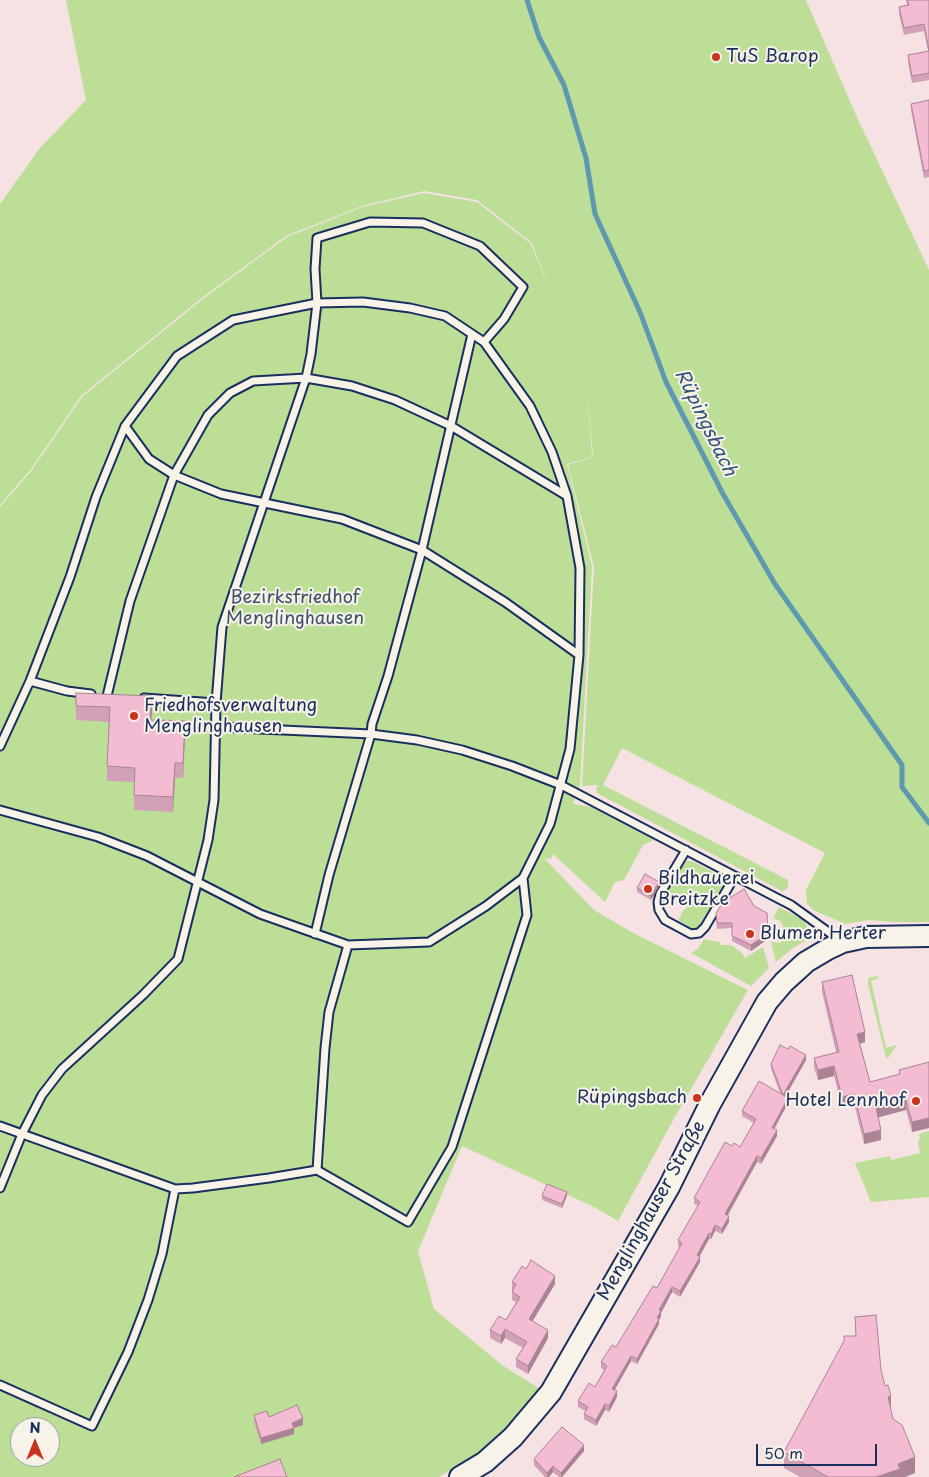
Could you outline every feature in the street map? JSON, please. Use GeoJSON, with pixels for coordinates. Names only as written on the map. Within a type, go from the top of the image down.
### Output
{"type":"FeatureCollection","features":[{"type":"Feature","properties":{"kind":"street","name":"Menglinghauser Straße"},"geometry":{"type":"LineString","coordinates":[[460,1477],[485,1462],[513,1438],[551,1392],[669,1187],[710,1104],[767,1002],[784,982],[806,962],[843,942],[866,936],[929,936]]}},
{"type":"Feature","properties":{"kind":"lane"},"geometry":{"type":"LineString","coordinates":[[0,1188],[22,1134],[42,1095],[62,1069],[143,995],[178,959],[208,840],[214,800],[216,703],[222,627],[306,378],[317,303],[315,269],[317,238],[370,222],[423,223],[480,246],[524,288],[504,319],[484,342]]}},
{"type":"Feature","properties":{"kind":"lane"},"geometry":{"type":"LineString","coordinates":[[0,746],[30,681],[70,577],[96,497],[125,426],[177,356],[233,320],[317,303],[363,302],[410,308],[445,316],[484,342],[530,406],[552,452],[567,496],[580,568],[579,655],[570,749],[550,824],[523,878],[486,906],[430,942],[348,945],[260,914],[147,856],[98,837],[0,810]]}},
{"type":"Feature","properties":{"kind":"lane"},"geometry":{"type":"LineString","coordinates":[[315,934],[329,875],[371,734],[372,724],[388,676],[422,550],[472,334]]}},
{"type":"Feature","properties":{"kind":"lane"},"geometry":{"type":"LineString","coordinates":[[107,696],[130,601],[174,475],[208,415],[230,393],[253,381],[306,378],[352,386],[395,400],[451,426],[567,496]]}},
{"type":"Feature","properties":{"kind":"lane"},"geometry":{"type":"LineString","coordinates":[[125,426],[150,459],[174,475],[221,494],[342,519],[422,550],[505,602],[579,655]]}},
{"type":"Feature","properties":{"kind":"lane"},"geometry":{"type":"LineString","coordinates":[[30,681],[67,691],[116,697]]}},
{"type":"Feature","properties":{"kind":"lane"},"geometry":{"type":"LineString","coordinates":[[134,698],[216,703]]}},
{"type":"Feature","properties":{"kind":"lane"},"geometry":{"type":"LineString","coordinates":[[216,727],[371,734],[417,740],[462,750],[512,766],[561,785],[791,905],[843,942]]}},
{"type":"Feature","properties":{"kind":"lane"},"geometry":{"type":"LineString","coordinates":[[686,850],[660,894],[658,902],[659,910],[665,920],[691,934],[699,933],[705,927],[735,876]]}},
{"type":"Feature","properties":{"kind":"lane"},"geometry":{"type":"LineString","coordinates":[[0,1126],[175,1189],[194,1188],[318,1170],[408,1222],[452,1148],[527,915],[523,878]]}},
{"type":"Feature","properties":{"kind":"lane"},"geometry":{"type":"LineString","coordinates":[[318,1170],[329,1012],[348,945]]}},
{"type":"Feature","properties":{"kind":"lane"},"geometry":{"type":"LineString","coordinates":[[0,1385],[92,1426],[128,1352],[148,1300],[162,1254],[175,1189]]}},
{"type":"Feature","properties":{"kind":"green space","name":"Bezirksfriedhof Menglinghausen"},"geometry":{"type":"Polygon","coordinates":[[[66,0],[806,0],[856,115],[929,270],[929,922],[869,920],[846,924],[815,911],[807,904],[806,890],[825,853],[622,748],[603,785],[788,880],[788,888],[783,891],[780,890],[597,793],[598,785],[582,786],[594,567],[568,465],[593,457],[587,389],[592,457],[567,464],[592,566],[580,785],[573,804],[591,807],[654,840],[643,845],[624,880],[615,882],[605,902],[553,854],[551,859],[544,858],[594,910],[635,934],[748,990],[618,1221],[596,1208],[462,1146],[418,1251],[434,1309],[502,1365],[540,1389],[525,1410],[504,1433],[478,1453],[439,1477],[0,1477],[0,507],[32,470],[82,397],[204,298],[287,237],[362,207],[424,193],[477,202],[531,244],[552,296],[532,243],[477,200],[424,191],[362,206],[286,236],[203,297],[81,396],[31,469],[0,505],[0,204],[40,148],[86,100],[66,0]]]}},
{"type":"Feature","properties":{"kind":"green space"},"geometry":{"type":"Polygon","coordinates":[[[687,861],[692,861],[726,880],[700,924],[697,928],[693,929],[678,920],[689,905],[687,898],[680,895],[673,897],[665,903],[663,902],[663,895],[678,869],[687,861]]]}},
{"type":"Feature","properties":{"kind":"green space"},"geometry":{"type":"Polygon","coordinates":[[[779,907],[803,920],[809,930],[809,939],[793,948],[776,962],[771,942],[781,943],[783,925],[780,921],[773,918],[779,907]]]}},
{"type":"Feature","properties":{"kind":"green space"},"geometry":{"type":"Polygon","coordinates":[[[704,939],[720,942],[721,945],[731,945],[742,953],[745,958],[763,947],[769,968],[751,986],[691,953],[698,949],[704,939]]]}},
{"type":"Feature","properties":{"kind":"green space"},"geometry":{"type":"Polygon","coordinates":[[[879,976],[871,981],[886,1048],[897,1045],[889,1057],[886,1058],[868,984],[868,979],[879,976]]]}},
{"type":"Feature","properties":{"kind":"green space"},"geometry":{"type":"Polygon","coordinates":[[[929,1131],[929,1197],[871,1202],[855,1163],[890,1156],[891,1160],[920,1153],[919,1134],[929,1131]]]}},
{"type":"Feature","properties":{"kind":"building"},"geometry":{"type":"Polygon","coordinates":[[[907,0],[929,0],[929,51],[924,24],[904,28],[899,7],[909,5],[907,0]]]}},
{"type":"Feature","properties":{"kind":"building"},"geometry":{"type":"Polygon","coordinates":[[[929,51],[929,73],[912,76],[908,55],[929,51]]]}},
{"type":"Feature","properties":{"kind":"building"},"geometry":{"type":"Polygon","coordinates":[[[929,100],[929,170],[924,171],[911,104],[929,100]]]}},
{"type":"Feature","properties":{"kind":"building"},"geometry":{"type":"Polygon","coordinates":[[[76,693],[152,696],[150,720],[185,721],[183,763],[175,763],[173,797],[134,795],[135,768],[107,766],[110,707],[76,706],[76,693]]]}},
{"type":"Feature","properties":{"kind":"building","name":"Bildhauerei Breitzke"},"geometry":{"type":"Polygon","coordinates":[[[645,874],[659,882],[651,896],[637,888],[645,874]]]}},
{"type":"Feature","properties":{"kind":"building"},"geometry":{"type":"Polygon","coordinates":[[[744,889],[754,906],[767,913],[768,934],[751,945],[732,936],[732,923],[717,923],[716,913],[723,902],[744,889]]]}},
{"type":"Feature","properties":{"kind":"building"},"geometry":{"type":"Polygon","coordinates":[[[852,975],[865,1032],[857,1034],[870,1082],[900,1074],[899,1070],[929,1062],[929,1118],[912,1122],[906,1100],[876,1108],[881,1130],[864,1134],[854,1094],[842,1097],[834,1066],[818,1070],[814,1058],[839,1052],[822,982],[852,975]]]}},
{"type":"Feature","properties":{"kind":"building"},"geometry":{"type":"Polygon","coordinates":[[[780,1045],[788,1049],[790,1046],[806,1055],[783,1095],[771,1064],[780,1045]]]}},
{"type":"Feature","properties":{"kind":"building"},"geometry":{"type":"Polygon","coordinates":[[[759,1081],[788,1098],[772,1128],[777,1130],[761,1158],[757,1156],[725,1214],[729,1216],[722,1229],[715,1225],[711,1234],[709,1233],[697,1255],[700,1257],[680,1291],[672,1287],[659,1310],[661,1311],[657,1318],[659,1319],[637,1359],[631,1356],[612,1389],[617,1391],[609,1406],[605,1404],[596,1420],[584,1414],[588,1407],[578,1401],[589,1383],[595,1387],[607,1366],[601,1362],[612,1345],[616,1347],[653,1286],[657,1288],[682,1243],[678,1240],[700,1202],[694,1198],[725,1142],[732,1146],[734,1143],[740,1147],[756,1119],[742,1111],[759,1081]]]}},
{"type":"Feature","properties":{"kind":"building"},"geometry":{"type":"Polygon","coordinates":[[[547,1184],[567,1192],[562,1204],[542,1196],[547,1184]]]}},
{"type":"Feature","properties":{"kind":"building"},"geometry":{"type":"Polygon","coordinates":[[[531,1260],[555,1276],[529,1319],[548,1330],[528,1366],[516,1359],[527,1342],[505,1329],[501,1336],[490,1330],[499,1316],[506,1320],[520,1297],[512,1292],[516,1284],[512,1282],[522,1266],[526,1269],[531,1260]]]}},
{"type":"Feature","properties":{"kind":"building"},"geometry":{"type":"Polygon","coordinates":[[[876,1315],[881,1370],[885,1386],[888,1385],[891,1396],[888,1397],[893,1419],[902,1425],[915,1457],[898,1464],[900,1469],[876,1477],[828,1477],[784,1452],[844,1341],[844,1336],[856,1336],[855,1317],[876,1315]]]}},
{"type":"Feature","properties":{"kind":"building"},"geometry":{"type":"Polygon","coordinates":[[[297,1405],[303,1418],[292,1423],[294,1428],[261,1438],[254,1415],[267,1411],[269,1417],[297,1405]]]}},
{"type":"Feature","properties":{"kind":"building"},"geometry":{"type":"Polygon","coordinates":[[[562,1427],[584,1445],[561,1473],[553,1466],[547,1473],[534,1459],[562,1427]]]}},
{"type":"Feature","properties":{"kind":"building"},"geometry":{"type":"Polygon","coordinates":[[[280,1459],[287,1477],[234,1477],[280,1459]]]}},
{"type":"Feature","properties":{"kind":"waterway","name":"Rüpingsbach"},"geometry":{"type":"LineString","coordinates":[[527,0],[539,37],[564,85],[586,158],[595,214],[640,312],[666,382],[723,494],[775,584],[902,765],[902,787],[929,823]]}},
{"type":"Feature","properties":{"kind":"place","name":"TuS Barop"},"geometry":{"type":"Point","coordinates":[716,57]}},
{"type":"Feature","properties":{"kind":"place","name":"Friedhofsverwaltung Menglinghausen"},"geometry":{"type":"Point","coordinates":[134,716]}},
{"type":"Feature","properties":{"kind":"place","name":"Bildhauerei Breitzke"},"geometry":{"type":"Point","coordinates":[648,889]}},
{"type":"Feature","properties":{"kind":"place","name":"Blumen Herter"},"geometry":{"type":"Point","coordinates":[750,934]}},
{"type":"Feature","properties":{"kind":"place","name":"Rüpingsbach"},"geometry":{"type":"Point","coordinates":[697,1098]}},
{"type":"Feature","properties":{"kind":"place","name":"Hotel Lennhof"},"geometry":{"type":"Point","coordinates":[916,1101]}}]}
